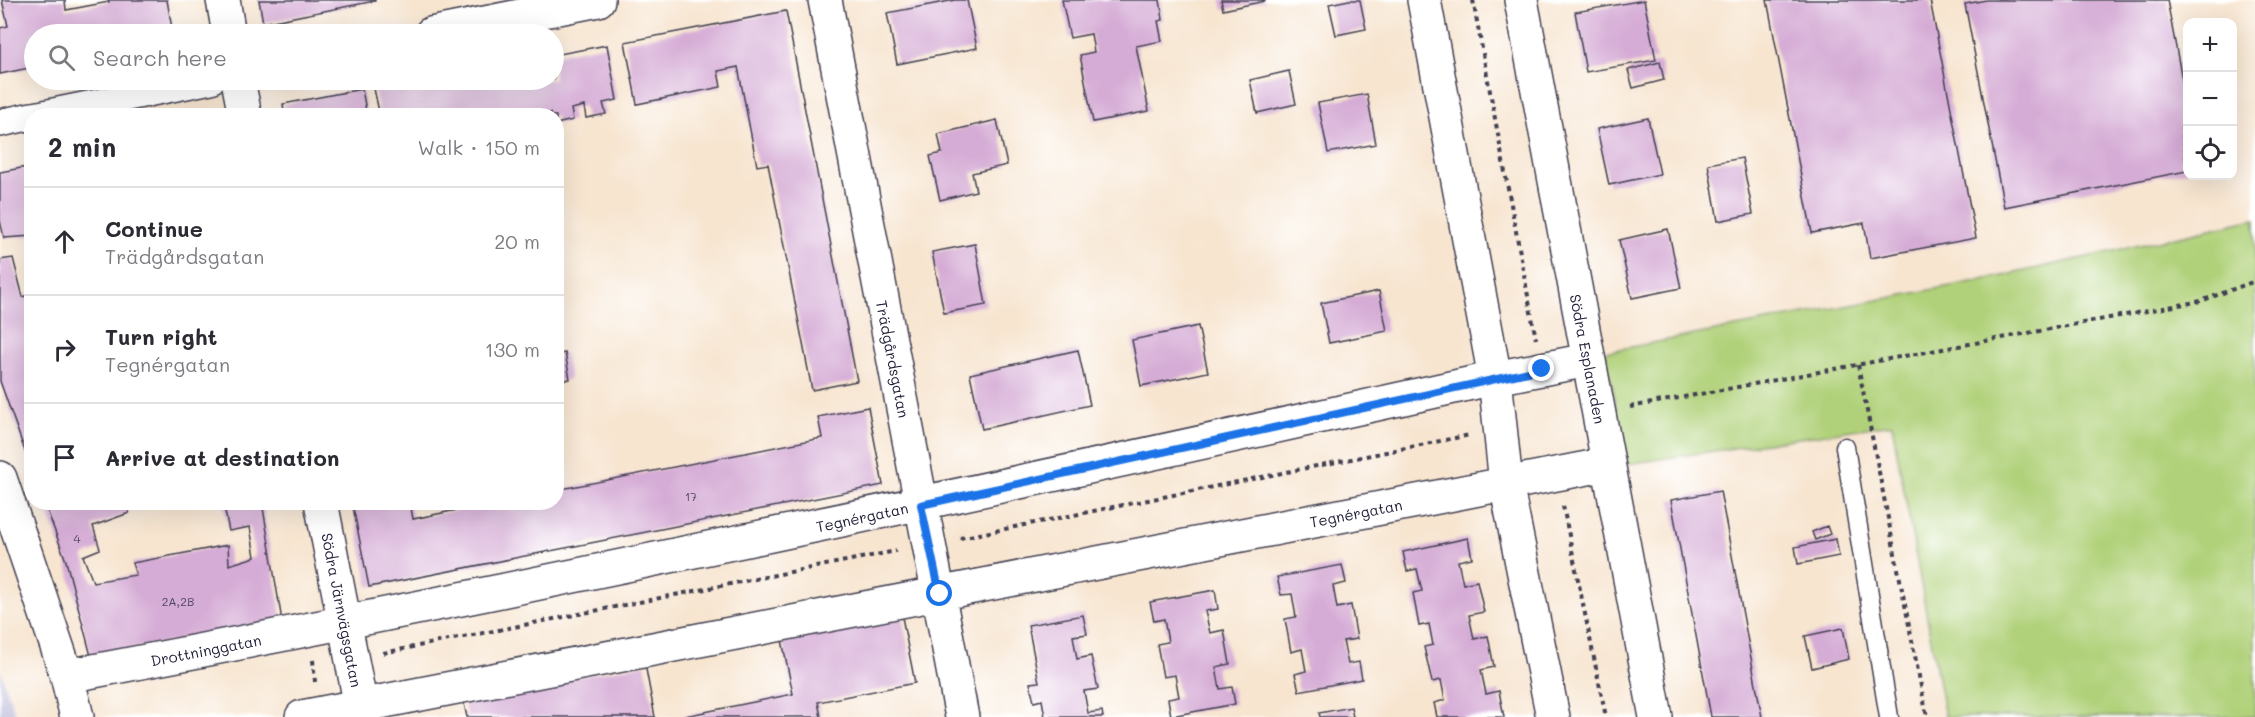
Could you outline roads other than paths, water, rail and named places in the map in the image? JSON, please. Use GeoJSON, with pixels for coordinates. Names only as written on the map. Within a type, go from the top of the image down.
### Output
{"type":"FeatureCollection","features":[{"type":"Feature","properties":{"kind":"street"},"geometry":{"type":"LineString","coordinates":[[223,0],[228,24]]}},
{"type":"Feature","properties":{"kind":"street"},"geometry":{"type":"LineString","coordinates":[[480,24],[598,0]]}},
{"type":"Feature","properties":{"kind":"street","name":"Trädgårdsgatan"},"geometry":{"type":"LineString","coordinates":[[825,0],[962,717]]}},
{"type":"Feature","properties":{"kind":"street"},"geometry":{"type":"LineString","coordinates":[[1424,0],[1495,378],[1506,484],[1553,717]]}},
{"type":"Feature","properties":{"kind":"street","name":"Södra Esplanaden"},"geometry":{"type":"LineString","coordinates":[[1521,0],[1656,717]]}},
{"type":"Feature","properties":{"kind":"street"},"geometry":{"type":"LineString","coordinates":[[72,108],[159,90]]}},
{"type":"Feature","properties":{"kind":"street"},"geometry":{"type":"LineString","coordinates":[[240,90],[243,108]]}},
{"type":"Feature","properties":{"kind":"street"},"geometry":{"type":"LineString","coordinates":[[0,123],[24,118]]}},
{"type":"Feature","properties":{"kind":"street","name":"Tegnérgatan"},"geometry":{"type":"LineString","coordinates":[[345,622],[921,505],[1495,378],[1588,360]]}},
{"type":"Feature","properties":{"kind":"street","name":"Tegnérgatan"},"geometry":{"type":"LineString","coordinates":[[362,711],[940,594],[1608,464]]}},
{"type":"Feature","properties":{"kind":"street"},"geometry":{"type":"LineString","coordinates":[[0,478],[67,676],[77,717]]}},
{"type":"Feature","properties":{"kind":"street","name":"Södra Järnvägsgatan"},"geometry":{"type":"LineString","coordinates":[[323,510],[362,711]]}},
{"type":"Feature","properties":{"kind":"street","name":"Drottninggatan"},"geometry":{"type":"LineString","coordinates":[[67,676],[345,622]]}},
{"type":"Feature","properties":{"kind":"street"},"geometry":{"type":"LineString","coordinates":[[303,717],[362,711]]}},
{"type":"Feature","properties":{"kind":"lane"},"geometry":{"type":"LineString","coordinates":[[1845,447],[1889,717]]}}]}
